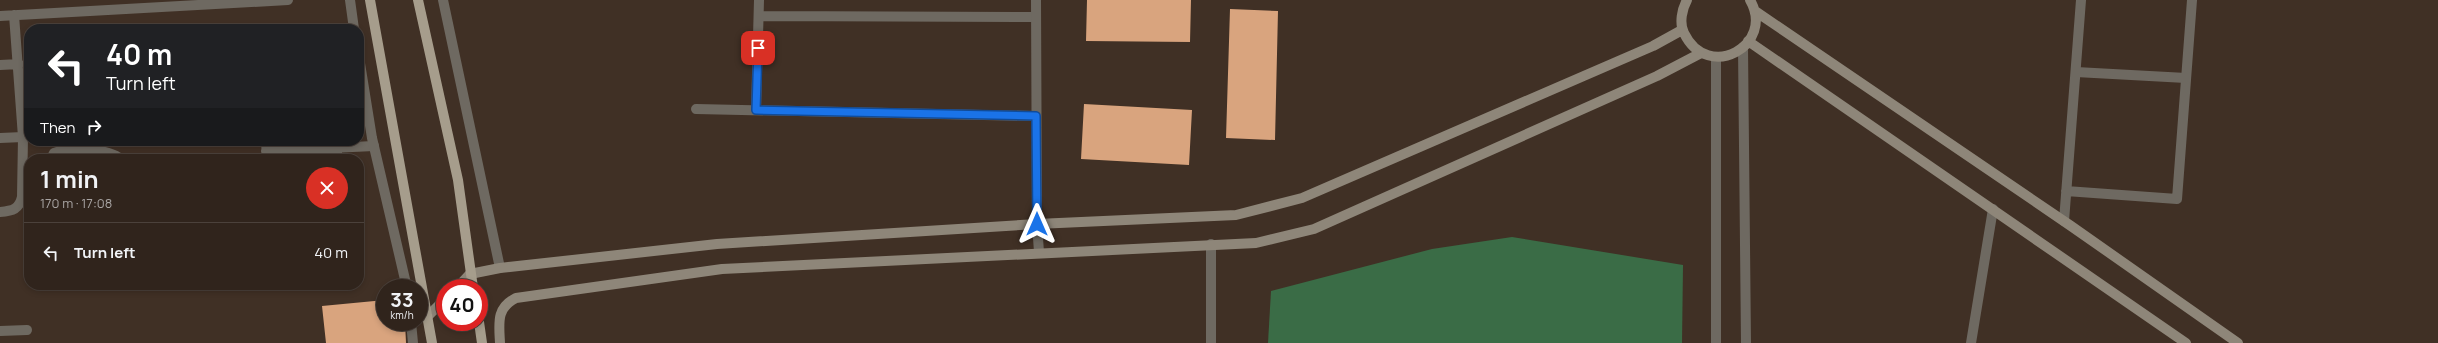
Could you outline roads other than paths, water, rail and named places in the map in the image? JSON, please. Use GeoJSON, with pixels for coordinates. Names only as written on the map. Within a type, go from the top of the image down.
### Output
{"type":"FeatureCollection","features":[{"type":"Feature","properties":{"kind":"main road"},"geometry":{"type":"LineString","coordinates":[[370,0],[420,279]]}},
{"type":"Feature","properties":{"kind":"main road"},"geometry":{"type":"LineString","coordinates":[[418,0],[458,180],[471,279]]}},
{"type":"Feature","properties":{"kind":"main road"},"geometry":{"type":"LineString","coordinates":[[1683,2],[1681,17],[1682,30],[1688,41],[1701,52],[1716,57],[1727,56],[1746,44],[1755,28],[1755,11],[1750,0]]}},
{"type":"Feature","properties":{"kind":"main road"},"geometry":{"type":"LineString","coordinates":[[1755,11],[2064,221],[2238,343]]}},
{"type":"Feature","properties":{"kind":"main road"},"geometry":{"type":"LineString","coordinates":[[465,279],[470,274],[500,268],[717,244],[1037,224],[1236,215],[1302,198],[1653,46],[1682,30]]}},
{"type":"Feature","properties":{"kind":"main road"},"geometry":{"type":"LineString","coordinates":[[1746,44],[1993,209],[2186,343]]}},
{"type":"Feature","properties":{"kind":"main road"},"geometry":{"type":"LineString","coordinates":[[500,343],[499,315],[508,302],[516,298],[722,268],[1256,243],[1314,229],[1657,76],[1701,52]]}},
{"type":"Feature","properties":{"kind":"main road"},"geometry":{"type":"LineString","coordinates":[[428,316],[436,308]]}},
{"type":"Feature","properties":{"kind":"main road"},"geometry":{"type":"LineString","coordinates":[[428,322],[432,343]]}},
{"type":"Feature","properties":{"kind":"main road"},"geometry":{"type":"LineString","coordinates":[[480,331],[482,343]]}},
{"type":"Feature","properties":{"kind":"street"},"geometry":{"type":"LineString","coordinates":[[0,16],[288,0]]}},
{"type":"Feature","properties":{"kind":"street"},"geometry":{"type":"LineString","coordinates":[[350,0],[353,24]]}},
{"type":"Feature","properties":{"kind":"street"},"geometry":{"type":"LineString","coordinates":[[443,0],[500,268]]}},
{"type":"Feature","properties":{"kind":"street"},"geometry":{"type":"LineString","coordinates":[[756,110],[759,0]]}},
{"type":"Feature","properties":{"kind":"street"},"geometry":{"type":"LineString","coordinates":[[1036,0],[1037,224],[1039,252]]}},
{"type":"Feature","properties":{"kind":"street"},"geometry":{"type":"LineString","coordinates":[[2064,221],[2081,0]]}},
{"type":"Feature","properties":{"kind":"street"},"geometry":{"type":"LineString","coordinates":[[2066,191],[2178,199],[2192,0]]}},
{"type":"Feature","properties":{"kind":"street"},"geometry":{"type":"LineString","coordinates":[[0,212],[16,209],[20,206],[22,197],[23,137],[14,15]]}},
{"type":"Feature","properties":{"kind":"street"},"geometry":{"type":"LineString","coordinates":[[759,16],[1036,17]]}},
{"type":"Feature","properties":{"kind":"street"},"geometry":{"type":"LineString","coordinates":[[1746,44],[1746,343]]}},
{"type":"Feature","properties":{"kind":"street"},"geometry":{"type":"LineString","coordinates":[[1716,57],[1716,343]]}},
{"type":"Feature","properties":{"kind":"street"},"geometry":{"type":"LineString","coordinates":[[0,65],[18,64]]}},
{"type":"Feature","properties":{"kind":"street"},"geometry":{"type":"LineString","coordinates":[[2076,72],[2186,78]]}},
{"type":"Feature","properties":{"kind":"street"},"geometry":{"type":"LineString","coordinates":[[364,87],[374,146],[405,279]]}},
{"type":"Feature","properties":{"kind":"street"},"geometry":{"type":"LineString","coordinates":[[696,109],[1036,116]]}},
{"type":"Feature","properties":{"kind":"street"},"geometry":{"type":"LineString","coordinates":[[0,138],[23,137]]}},
{"type":"Feature","properties":{"kind":"street"},"geometry":{"type":"LineString","coordinates":[[54,154],[61,150],[96,146],[112,154]]}},
{"type":"Feature","properties":{"kind":"street"},"geometry":{"type":"LineString","coordinates":[[266,150],[322,146]]}},
{"type":"Feature","properties":{"kind":"street"},"geometry":{"type":"LineString","coordinates":[[364,146],[374,146]]}},
{"type":"Feature","properties":{"kind":"street"},"geometry":{"type":"LineString","coordinates":[[1971,343],[1993,209]]}},
{"type":"Feature","properties":{"kind":"street"},"geometry":{"type":"LineString","coordinates":[[1210,244],[1211,343]]}},
{"type":"Feature","properties":{"kind":"street"},"geometry":{"type":"LineString","coordinates":[[0,331],[27,330]]}},
{"type":"Feature","properties":{"kind":"street"},"geometry":{"type":"LineString","coordinates":[[412,331],[413,343]]}}]}
